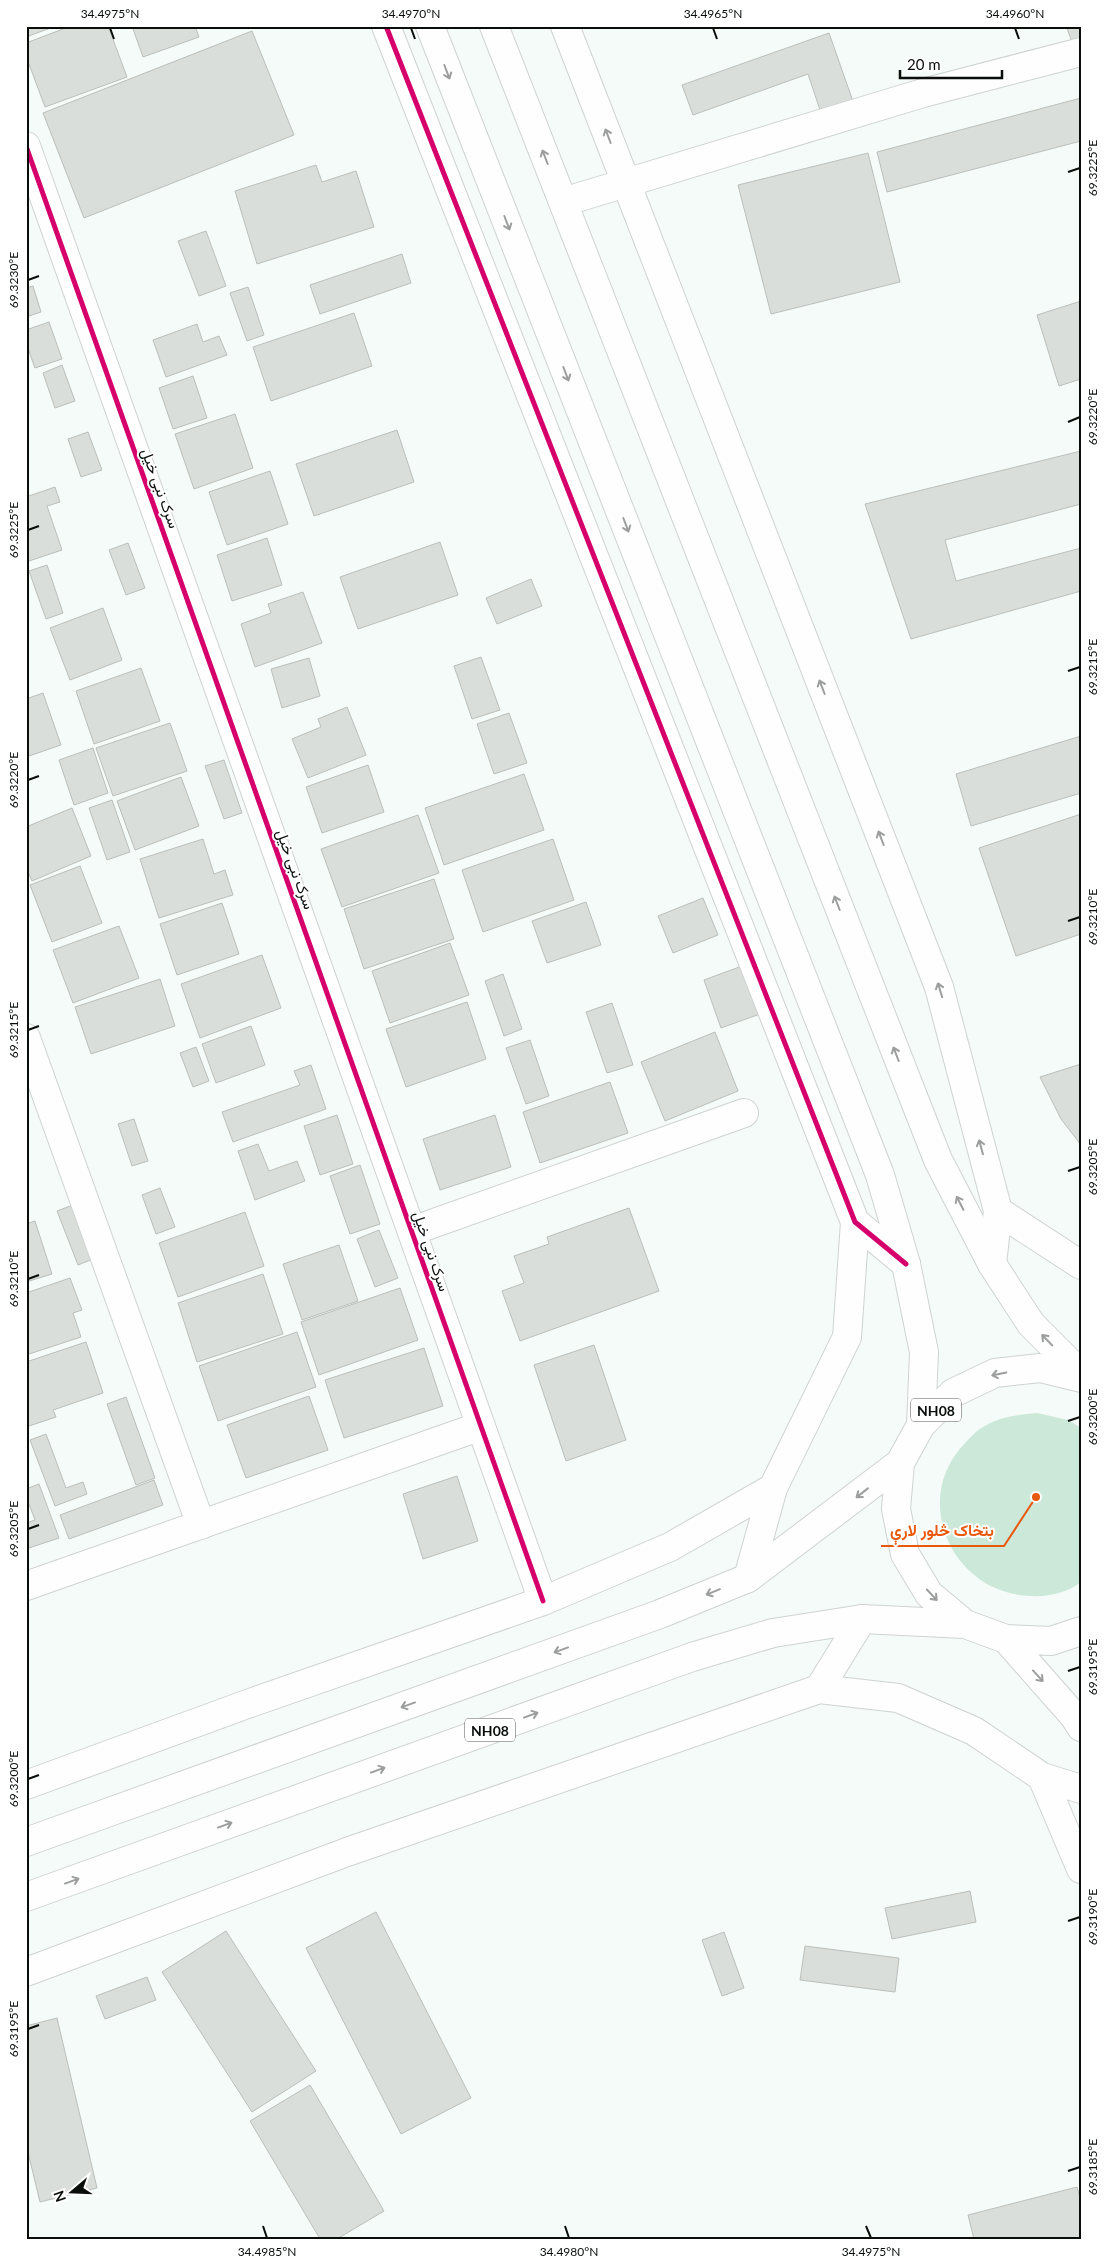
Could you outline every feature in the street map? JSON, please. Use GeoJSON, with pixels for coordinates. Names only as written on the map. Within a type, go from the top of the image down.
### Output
{"type":"FeatureCollection","features":[{"type":"Feature","properties":{"kind":"main road"},"geometry":{"type":"LineString","coordinates":[[386,26],[855,1222],[847,1337],[773,1488],[748,1578]]}},
{"type":"Feature","properties":{"kind":"main road"},"geometry":{"type":"LineString","coordinates":[[430,26],[880,1175],[906,1264],[924,1352],[921,1425]]}},
{"type":"Feature","properties":{"kind":"main road"},"geometry":{"type":"LineString","coordinates":[[494,26],[938,1160],[992,1264],[1031,1324],[1081,1376]]}},
{"type":"Feature","properties":{"kind":"main road"},"geometry":{"type":"LineString","coordinates":[[564,26],[939,987],[998,1211],[992,1264]]}},
{"type":"Feature","properties":{"kind":"main road"},"geometry":{"type":"LineString","coordinates":[[563,202],[923,93],[1081,52]]}},
{"type":"Feature","properties":{"kind":"main road","name":"سرک نبی خیل"},"geometry":{"type":"LineString","coordinates":[[26,146],[543,1601]]}},
{"type":"Feature","properties":{"kind":"main road"},"geometry":{"type":"LineString","coordinates":[[26,1038],[201,1525]]}},
{"type":"Feature","properties":{"kind":"main road"},"geometry":{"type":"LineString","coordinates":[[412,1231],[744,1113]]}},
{"type":"Feature","properties":{"kind":"main road"},"geometry":{"type":"LineString","coordinates":[[998,1211],[1081,1266]]}},
{"type":"Feature","properties":{"kind":"main road"},"geometry":{"type":"LineString","coordinates":[[855,1222],[906,1264]]}},
{"type":"Feature","properties":{"kind":"main road","name":"NH08"},"geometry":{"type":"LineString","coordinates":[[964,1624],[929,1594],[905,1554],[896,1509],[900,1463],[921,1425],[953,1393],[995,1373],[1040,1368],[1081,1376]]}},
{"type":"Feature","properties":{"kind":"main road"},"geometry":{"type":"LineString","coordinates":[[26,1586],[481,1426]]}},
{"type":"Feature","properties":{"kind":"main road","name":"NH08"},"geometry":{"type":"LineString","coordinates":[[26,1842],[660,1614],[748,1578],[900,1463]]}},
{"type":"Feature","properties":{"kind":"main road"},"geometry":{"type":"LineString","coordinates":[[26,1785],[254,1702],[543,1601],[670,1547],[773,1488]]}},
{"type":"Feature","properties":{"kind":"main road"},"geometry":{"type":"LineString","coordinates":[[819,1689],[862,1619]]}},
{"type":"Feature","properties":{"kind":"main road","name":"NH08"},"geometry":{"type":"LineString","coordinates":[[26,1898],[692,1657],[773,1633],[862,1619],[964,1624],[1006,1639],[1051,1641],[1081,1631]]}},
{"type":"Feature","properties":{"kind":"main road","name":"NH08"},"geometry":{"type":"LineString","coordinates":[[1006,1639],[1074,1716],[1081,1727]]}},
{"type":"Feature","properties":{"kind":"main road"},"geometry":{"type":"LineString","coordinates":[[26,1972],[347,1852],[819,1689],[898,1698],[974,1731],[1042,1777],[1081,1789]]}},
{"type":"Feature","properties":{"kind":"main road"},"geometry":{"type":"LineString","coordinates":[[1042,1777],[1081,1869]]}},
{"type":"Feature","properties":{"kind":"green space"},"geometry":{"type":"Polygon","coordinates":[[[1037,1413],[1068,1420],[1081,1428],[1081,1582],[1064,1592],[1031,1596],[1003,1591],[980,1579],[961,1561],[948,1540],[941,1515],[941,1490],[949,1465],[966,1442],[978,1430],[1000,1419],[1037,1413]]]}},
{"type":"Feature","properties":{"kind":"building"},"geometry":{"type":"Polygon","coordinates":[[[26,26],[56,26],[26,37],[26,26]]]}},
{"type":"Feature","properties":{"kind":"building"},"geometry":{"type":"Polygon","coordinates":[[[71,26],[108,26],[127,77],[45,107],[26,56],[26,43],[71,26]]]}},
{"type":"Feature","properties":{"kind":"building"},"geometry":{"type":"Polygon","coordinates":[[[132,26],[195,26],[199,37],[143,57],[132,26]]]}},
{"type":"Feature","properties":{"kind":"building"},"geometry":{"type":"Polygon","coordinates":[[[1066,26],[1081,26],[1081,44],[1074,47],[1066,26]]]}},
{"type":"Feature","properties":{"kind":"building"},"geometry":{"type":"Polygon","coordinates":[[[252,31],[294,135],[84,218],[43,113],[252,31]]]}},
{"type":"Feature","properties":{"kind":"building"},"geometry":{"type":"Polygon","coordinates":[[[829,33],[856,110],[824,122],[808,74],[693,115],[682,85],[829,33]]]}},
{"type":"Feature","properties":{"kind":"building"},"geometry":{"type":"Polygon","coordinates":[[[1081,98],[1081,141],[887,192],[877,152],[1081,98]]]}},
{"type":"Feature","properties":{"kind":"building"},"geometry":{"type":"Polygon","coordinates":[[[868,153],[900,282],[771,314],[738,185],[868,153]]]}},
{"type":"Feature","properties":{"kind":"building"},"geometry":{"type":"Polygon","coordinates":[[[316,165],[322,182],[356,171],[374,227],[257,264],[235,191],[316,165]]]}},
{"type":"Feature","properties":{"kind":"building"},"geometry":{"type":"Polygon","coordinates":[[[206,231],[226,286],[199,296],[178,241],[206,231]]]}},
{"type":"Feature","properties":{"kind":"building"},"geometry":{"type":"Polygon","coordinates":[[[402,254],[411,283],[320,314],[310,285],[402,254]]]}},
{"type":"Feature","properties":{"kind":"building"},"geometry":{"type":"Polygon","coordinates":[[[33,286],[41,312],[26,317],[26,288],[33,286]]]}},
{"type":"Feature","properties":{"kind":"building"},"geometry":{"type":"Polygon","coordinates":[[[248,287],[264,335],[247,341],[230,293],[248,287]]]}},
{"type":"Feature","properties":{"kind":"building"},"geometry":{"type":"Polygon","coordinates":[[[1081,301],[1081,379],[1059,386],[1037,315],[1081,301]]]}},
{"type":"Feature","properties":{"kind":"building"},"geometry":{"type":"Polygon","coordinates":[[[354,313],[372,366],[271,401],[253,347],[354,313]]]}},
{"type":"Feature","properties":{"kind":"building"},"geometry":{"type":"Polygon","coordinates":[[[49,322],[62,359],[35,368],[26,343],[26,330],[49,322]]]}},
{"type":"Feature","properties":{"kind":"building"},"geometry":{"type":"Polygon","coordinates":[[[197,324],[203,342],[219,336],[227,355],[166,377],[153,340],[197,324]]]}},
{"type":"Feature","properties":{"kind":"building"},"geometry":{"type":"Polygon","coordinates":[[[62,365],[75,401],[55,408],[43,373],[62,365]]]}},
{"type":"Feature","properties":{"kind":"building"},"geometry":{"type":"Polygon","coordinates":[[[193,376],[207,418],[173,429],[159,388],[193,376]]]}},
{"type":"Feature","properties":{"kind":"building"},"geometry":{"type":"Polygon","coordinates":[[[235,414],[253,468],[194,489],[175,434],[235,414]]]}},
{"type":"Feature","properties":{"kind":"building"},"geometry":{"type":"Polygon","coordinates":[[[397,430],[414,482],[314,516],[296,464],[397,430]]]}},
{"type":"Feature","properties":{"kind":"building"},"geometry":{"type":"Polygon","coordinates":[[[88,432],[102,470],[81,477],[68,439],[88,432]]]}},
{"type":"Feature","properties":{"kind":"building"},"geometry":{"type":"Polygon","coordinates":[[[1081,451],[1081,504],[945,540],[956,581],[1081,548],[1081,591],[911,639],[865,504],[1081,451]]]}},
{"type":"Feature","properties":{"kind":"building"},"geometry":{"type":"Polygon","coordinates":[[[270,471],[288,524],[227,545],[209,492],[270,471]]]}},
{"type":"Feature","properties":{"kind":"building"},"geometry":{"type":"Polygon","coordinates":[[[55,487],[60,502],[47,506],[62,550],[26,562],[26,497],[55,487]]]}},
{"type":"Feature","properties":{"kind":"building"},"geometry":{"type":"Polygon","coordinates":[[[267,538],[282,585],[232,601],[217,555],[267,538]]]}},
{"type":"Feature","properties":{"kind":"building"},"geometry":{"type":"Polygon","coordinates":[[[440,542],[458,595],[358,629],[340,577],[440,542]]]}},
{"type":"Feature","properties":{"kind":"building"},"geometry":{"type":"Polygon","coordinates":[[[128,543],[145,588],[126,595],[109,550],[128,543]]]}},
{"type":"Feature","properties":{"kind":"building"},"geometry":{"type":"Polygon","coordinates":[[[47,565],[63,613],[46,619],[29,571],[47,565]]]}},
{"type":"Feature","properties":{"kind":"building"},"geometry":{"type":"Polygon","coordinates":[[[531,579],[542,606],[497,624],[486,598],[531,579]]]}},
{"type":"Feature","properties":{"kind":"building"},"geometry":{"type":"Polygon","coordinates":[[[303,592],[322,643],[255,667],[241,624],[271,613],[268,604],[303,592]]]}},
{"type":"Feature","properties":{"kind":"building"},"geometry":{"type":"Polygon","coordinates":[[[103,608],[122,660],[70,680],[50,628],[103,608]]]}},
{"type":"Feature","properties":{"kind":"building"},"geometry":{"type":"Polygon","coordinates":[[[481,657],[500,710],[472,719],[454,666],[481,657]]]}},
{"type":"Feature","properties":{"kind":"building"},"geometry":{"type":"Polygon","coordinates":[[[309,658],[320,696],[282,708],[271,669],[309,658]]]}},
{"type":"Feature","properties":{"kind":"building"},"geometry":{"type":"Polygon","coordinates":[[[141,668],[160,721],[94,744],[76,691],[141,668]]]}},
{"type":"Feature","properties":{"kind":"building"},"geometry":{"type":"Polygon","coordinates":[[[43,693],[61,745],[26,757],[26,699],[43,693]]]}},
{"type":"Feature","properties":{"kind":"building"},"geometry":{"type":"Polygon","coordinates":[[[347,707],[366,755],[308,778],[292,739],[321,727],[318,719],[347,707]]]}},
{"type":"Feature","properties":{"kind":"building"},"geometry":{"type":"Polygon","coordinates":[[[509,713],[527,763],[494,774],[477,724],[509,713]]]}},
{"type":"Feature","properties":{"kind":"building"},"geometry":{"type":"Polygon","coordinates":[[[170,723],[187,771],[113,796],[96,748],[170,723]]]}},
{"type":"Feature","properties":{"kind":"building"},"geometry":{"type":"Polygon","coordinates":[[[1081,736],[1081,793],[971,826],[956,774],[1081,736]]]}},
{"type":"Feature","properties":{"kind":"building"},"geometry":{"type":"Polygon","coordinates":[[[93,748],[108,793],[74,805],[59,760],[93,748]]]}},
{"type":"Feature","properties":{"kind":"building"},"geometry":{"type":"Polygon","coordinates":[[[224,760],[242,813],[224,819],[205,766],[224,760]]]}},
{"type":"Feature","properties":{"kind":"building"},"geometry":{"type":"Polygon","coordinates":[[[368,765],[384,812],[322,833],[306,787],[368,765]]]}},
{"type":"Feature","properties":{"kind":"building"},"geometry":{"type":"Polygon","coordinates":[[[524,774],[544,830],[444,865],[425,808],[524,774]]]}},
{"type":"Feature","properties":{"kind":"building"},"geometry":{"type":"Polygon","coordinates":[[[181,777],[199,826],[135,850],[117,801],[181,777]]]}},
{"type":"Feature","properties":{"kind":"building"},"geometry":{"type":"Polygon","coordinates":[[[112,800],[130,852],[107,860],[89,808],[112,800]]]}},
{"type":"Feature","properties":{"kind":"building"},"geometry":{"type":"Polygon","coordinates":[[[72,808],[91,856],[32,881],[26,868],[26,827],[72,808]]]}},
{"type":"Feature","properties":{"kind":"building"},"geometry":{"type":"Polygon","coordinates":[[[1081,814],[1081,934],[1016,956],[979,848],[1081,814]]]}},
{"type":"Feature","properties":{"kind":"building"},"geometry":{"type":"Polygon","coordinates":[[[418,815],[439,873],[342,907],[321,849],[418,815]]]}},
{"type":"Feature","properties":{"kind":"building"},"geometry":{"type":"Polygon","coordinates":[[[203,839],[214,874],[225,870],[233,895],[159,918],[140,859],[203,839]]]}},
{"type":"Feature","properties":{"kind":"building"},"geometry":{"type":"Polygon","coordinates":[[[553,839],[574,900],[483,932],[462,870],[553,839]]]}},
{"type":"Feature","properties":{"kind":"building"},"geometry":{"type":"Polygon","coordinates":[[[80,866],[102,923],[52,942],[30,885],[80,866]]]}},
{"type":"Feature","properties":{"kind":"building"},"geometry":{"type":"Polygon","coordinates":[[[434,879],[454,939],[364,969],[344,909],[434,879]]]}},
{"type":"Feature","properties":{"kind":"building"},"geometry":{"type":"Polygon","coordinates":[[[703,898],[718,935],[673,953],[658,916],[703,898]]]}},
{"type":"Feature","properties":{"kind":"building"},"geometry":{"type":"Polygon","coordinates":[[[586,902],[601,945],[547,963],[532,921],[586,902]]]}},
{"type":"Feature","properties":{"kind":"building"},"geometry":{"type":"Polygon","coordinates":[[[222,903],[239,954],[177,975],[160,924],[222,903]]]}},
{"type":"Feature","properties":{"kind":"building"},"geometry":{"type":"Polygon","coordinates":[[[119,926],[139,978],[73,1003],[53,950],[119,926]]]}},
{"type":"Feature","properties":{"kind":"building"},"geometry":{"type":"Polygon","coordinates":[[[450,943],[469,995],[390,1023],[372,971],[450,943]]]}},
{"type":"Feature","properties":{"kind":"building"},"geometry":{"type":"Polygon","coordinates":[[[262,955],[281,1008],[200,1038],[181,984],[262,955]]]}},
{"type":"Feature","properties":{"kind":"building"},"geometry":{"type":"Polygon","coordinates":[[[742,966],[760,1014],[721,1028],[704,980],[742,966]]]}},
{"type":"Feature","properties":{"kind":"building"},"geometry":{"type":"Polygon","coordinates":[[[503,974],[522,1029],[504,1036],[485,981],[503,974]]]}},
{"type":"Feature","properties":{"kind":"building"},"geometry":{"type":"Polygon","coordinates":[[[160,979],[175,1026],[91,1054],[75,1007],[160,979]]]}},
{"type":"Feature","properties":{"kind":"building"},"geometry":{"type":"Polygon","coordinates":[[[467,1002],[486,1059],[406,1087],[386,1029],[467,1002]]]}},
{"type":"Feature","properties":{"kind":"building"},"geometry":{"type":"Polygon","coordinates":[[[612,1003],[633,1065],[607,1073],[586,1012],[612,1003]]]}},
{"type":"Feature","properties":{"kind":"building"},"geometry":{"type":"Polygon","coordinates":[[[251,1026],[265,1065],[216,1083],[202,1044],[251,1026]]]}},
{"type":"Feature","properties":{"kind":"building"},"geometry":{"type":"Polygon","coordinates":[[[715,1032],[738,1091],[665,1121],[641,1062],[715,1032]]]}},
{"type":"Feature","properties":{"kind":"building"},"geometry":{"type":"Polygon","coordinates":[[[530,1040],[549,1096],[526,1104],[506,1048],[530,1040]]]}},
{"type":"Feature","properties":{"kind":"building"},"geometry":{"type":"Polygon","coordinates":[[[196,1047],[209,1081],[193,1087],[180,1053],[196,1047]]]}},
{"type":"Feature","properties":{"kind":"building"},"geometry":{"type":"Polygon","coordinates":[[[1081,1064],[1081,1145],[1061,1119],[1040,1077],[1081,1064]]]}},
{"type":"Feature","properties":{"kind":"building"},"geometry":{"type":"Polygon","coordinates":[[[311,1065],[326,1109],[233,1142],[222,1112],[300,1085],[294,1071],[311,1065]]]}},
{"type":"Feature","properties":{"kind":"building"},"geometry":{"type":"Polygon","coordinates":[[[610,1082],[628,1133],[540,1163],[523,1112],[610,1082]]]}},
{"type":"Feature","properties":{"kind":"building"},"geometry":{"type":"Polygon","coordinates":[[[337,1115],[353,1164],[320,1175],[304,1126],[337,1115]]]}},
{"type":"Feature","properties":{"kind":"building"},"geometry":{"type":"Polygon","coordinates":[[[495,1115],[511,1167],[440,1190],[423,1139],[495,1115]]]}},
{"type":"Feature","properties":{"kind":"building"},"geometry":{"type":"Polygon","coordinates":[[[134,1119],[148,1161],[132,1166],[118,1124],[134,1119]]]}},
{"type":"Feature","properties":{"kind":"building"},"geometry":{"type":"Polygon","coordinates":[[[258,1144],[269,1171],[297,1161],[305,1181],[255,1200],[238,1151],[258,1144]]]}},
{"type":"Feature","properties":{"kind":"building"},"geometry":{"type":"Polygon","coordinates":[[[360,1165],[380,1224],[350,1234],[330,1176],[360,1165]]]}},
{"type":"Feature","properties":{"kind":"building"},"geometry":{"type":"Polygon","coordinates":[[[160,1188],[175,1227],[156,1234],[142,1195],[160,1188]]]}},
{"type":"Feature","properties":{"kind":"building"},"geometry":{"type":"Polygon","coordinates":[[[78,1203],[98,1257],[78,1265],[57,1211],[78,1203]]]}},
{"type":"Feature","properties":{"kind":"building"},"geometry":{"type":"Polygon","coordinates":[[[629,1208],[659,1291],[520,1341],[502,1291],[524,1283],[514,1256],[549,1244],[547,1237],[629,1208]]]}},
{"type":"Feature","properties":{"kind":"building"},"geometry":{"type":"Polygon","coordinates":[[[245,1212],[264,1266],[178,1297],[159,1243],[245,1212]]]}},
{"type":"Feature","properties":{"kind":"building"},"geometry":{"type":"Polygon","coordinates":[[[35,1221],[52,1274],[26,1282],[26,1224],[35,1221]]]}},
{"type":"Feature","properties":{"kind":"building"},"geometry":{"type":"Polygon","coordinates":[[[379,1230],[398,1278],[375,1287],[357,1239],[379,1230]]]}},
{"type":"Feature","properties":{"kind":"building"},"geometry":{"type":"Polygon","coordinates":[[[339,1245],[358,1301],[302,1320],[283,1264],[339,1245]]]}},
{"type":"Feature","properties":{"kind":"building"},"geometry":{"type":"Polygon","coordinates":[[[263,1274],[283,1334],[197,1362],[178,1303],[263,1274]]]}},
{"type":"Feature","properties":{"kind":"building"},"geometry":{"type":"Polygon","coordinates":[[[70,1278],[82,1310],[73,1313],[81,1337],[26,1355],[26,1293],[70,1278]]]}},
{"type":"Feature","properties":{"kind":"building"},"geometry":{"type":"Polygon","coordinates":[[[400,1288],[418,1340],[319,1375],[301,1322],[400,1288]]]}},
{"type":"Feature","properties":{"kind":"building"},"geometry":{"type":"Polygon","coordinates":[[[297,1332],[316,1387],[218,1421],[199,1366],[297,1332]]]}},
{"type":"Feature","properties":{"kind":"building"},"geometry":{"type":"Polygon","coordinates":[[[86,1342],[103,1393],[53,1410],[56,1417],[29,1426],[26,1419],[26,1362],[86,1342]]]}},
{"type":"Feature","properties":{"kind":"building"},"geometry":{"type":"Polygon","coordinates":[[[594,1345],[626,1440],[566,1461],[534,1365],[594,1345]]]}},
{"type":"Feature","properties":{"kind":"building"},"geometry":{"type":"Polygon","coordinates":[[[424,1348],[443,1406],[344,1438],[325,1380],[424,1348]]]}},
{"type":"Feature","properties":{"kind":"building"},"geometry":{"type":"Polygon","coordinates":[[[309,1396],[328,1450],[246,1478],[227,1425],[309,1396]]]}},
{"type":"Feature","properties":{"kind":"building"},"geometry":{"type":"Polygon","coordinates":[[[126,1397],[155,1478],[136,1485],[107,1404],[126,1397]]]}},
{"type":"Feature","properties":{"kind":"building"},"geometry":{"type":"Polygon","coordinates":[[[46,1434],[66,1488],[83,1482],[87,1494],[55,1506],[30,1440],[46,1434]]]}},
{"type":"Feature","properties":{"kind":"building"},"geometry":{"type":"Polygon","coordinates":[[[457,1476],[478,1541],[423,1559],[403,1494],[457,1476]]]}},
{"type":"Feature","properties":{"kind":"building"},"geometry":{"type":"Polygon","coordinates":[[[154,1480],[163,1505],[69,1539],[60,1515],[154,1480]]]}},
{"type":"Feature","properties":{"kind":"building"},"geometry":{"type":"Polygon","coordinates":[[[39,1484],[59,1538],[26,1549],[26,1523],[35,1520],[26,1496],[26,1489],[39,1484]]]}},
{"type":"Feature","properties":{"kind":"building"},"geometry":{"type":"Polygon","coordinates":[[[970,1891],[976,1922],[892,1939],[885,1908],[970,1891]]]}},
{"type":"Feature","properties":{"kind":"building"},"geometry":{"type":"Polygon","coordinates":[[[376,1912],[471,2098],[401,2134],[306,1948],[376,1912]]]}},
{"type":"Feature","properties":{"kind":"building"},"geometry":{"type":"Polygon","coordinates":[[[226,1931],[316,2071],[252,2112],[162,1972],[226,1931]]]}},
{"type":"Feature","properties":{"kind":"building"},"geometry":{"type":"Polygon","coordinates":[[[724,1932],[744,1988],[722,1996],[702,1940],[724,1932]]]}},
{"type":"Feature","properties":{"kind":"building"},"geometry":{"type":"Polygon","coordinates":[[[805,1946],[899,1958],[895,1992],[800,1980],[805,1946]]]}},
{"type":"Feature","properties":{"kind":"building"},"geometry":{"type":"Polygon","coordinates":[[[147,1977],[156,2000],[105,2019],[96,1996],[147,1977]]]}},
{"type":"Feature","properties":{"kind":"building"},"geometry":{"type":"Polygon","coordinates":[[[57,2018],[97,2188],[40,2202],[26,2144],[26,2026],[57,2018]]]}},
{"type":"Feature","properties":{"kind":"building"},"geometry":{"type":"Polygon","coordinates":[[[310,2085],[384,2211],[337,2239],[320,2239],[250,2121],[310,2085]]]}},
{"type":"Feature","properties":{"kind":"building"},"geometry":{"type":"Polygon","coordinates":[[[1077,2187],[1081,2201],[1081,2239],[974,2239],[968,2215],[1077,2187]]]}},
{"type":"Feature","properties":{"kind":"cycle path"},"geometry":{"type":"LineString","coordinates":[[386,26],[855,1222],[906,1264]]}},
{"type":"Feature","properties":{"kind":"cycle path"},"geometry":{"type":"LineString","coordinates":[[26,146],[543,1601]]}},
{"type":"Feature","properties":{"kind":"place","name":"بتخاک څلور لارې"},"geometry":{"type":"Point","coordinates":[1036,1497]}}]}
